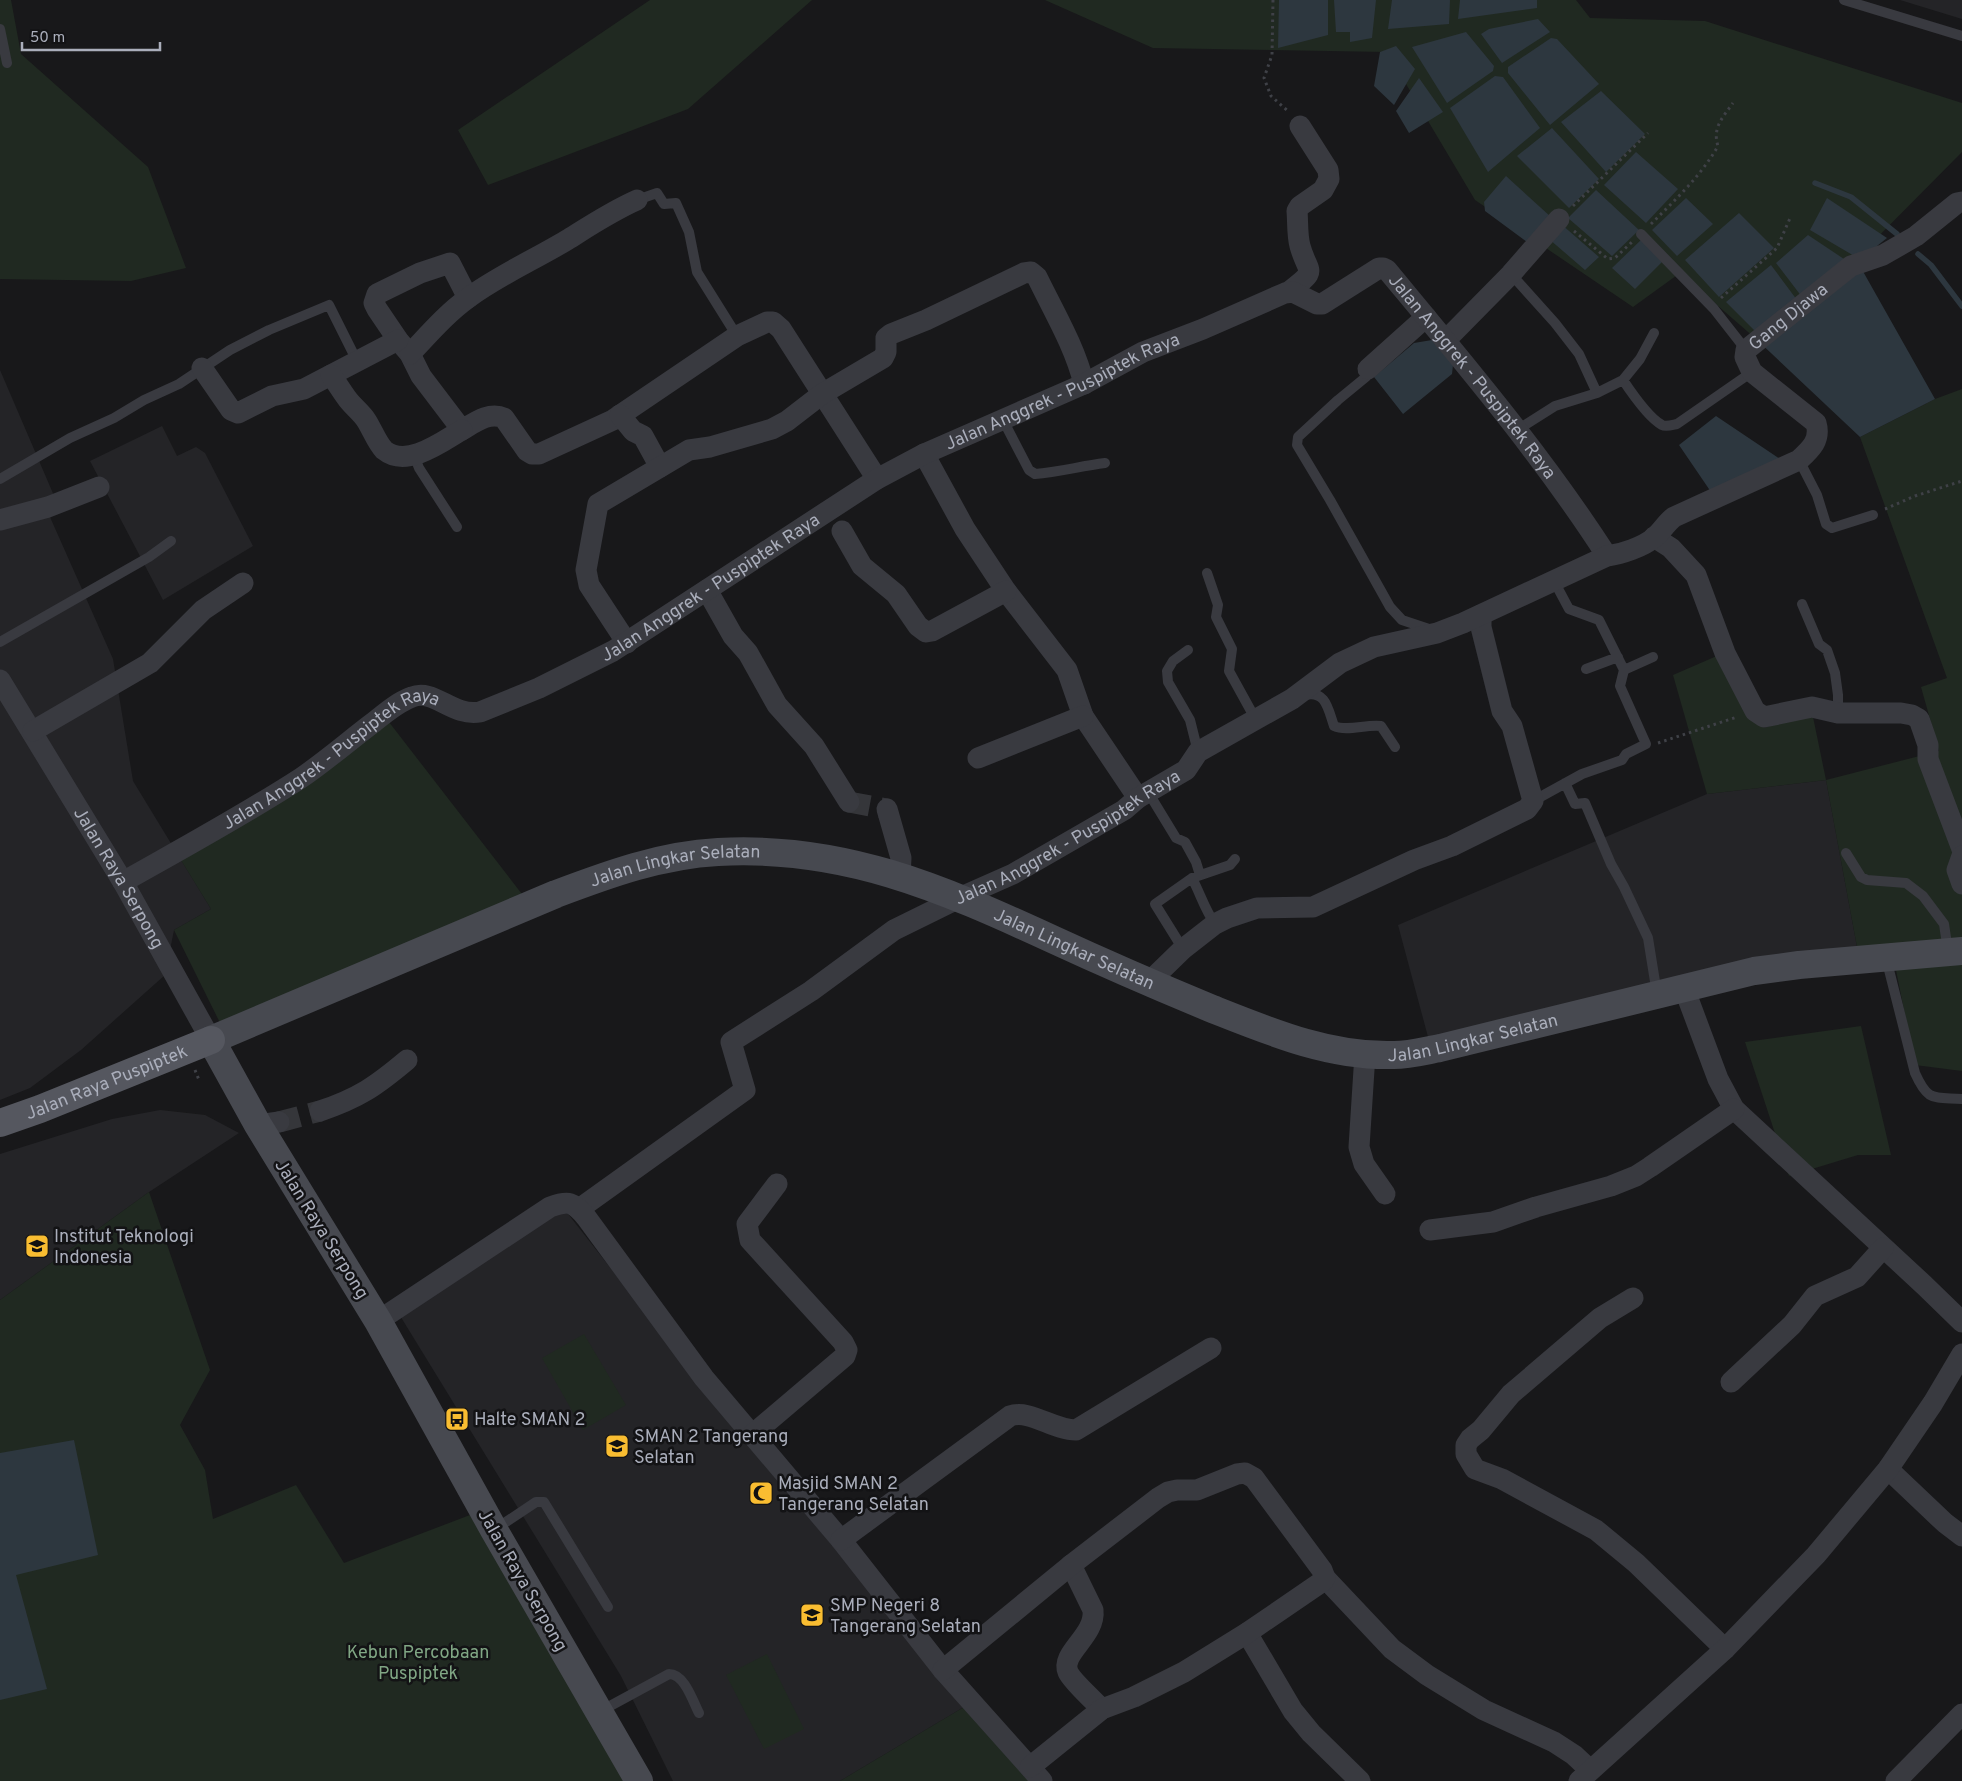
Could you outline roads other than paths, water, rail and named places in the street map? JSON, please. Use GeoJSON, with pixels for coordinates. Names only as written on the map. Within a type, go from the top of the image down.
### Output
{"type":"FeatureCollection","features":[{"type":"Feature","properties":{"kind":"main road","name":"Jalan Lingkar Selatan"},"geometry":{"type":"LineString","coordinates":[[211,1040],[556,894],[647,862],[717,852],[762,851],[804,854],[856,864],[900,876],[961,897],[1148,983],[1276,1034],[1300,1041],[1365,1054],[1393,1055],[1430,1050],[1754,971],[1886,956],[1955,951]]}},
{"type":"Feature","properties":{"kind":"main road","name":"Jalan Raya Puspiptek"},"geometry":{"type":"LineString","coordinates":[[0,1123],[40,1109],[211,1040]]}},
{"type":"Feature","properties":{"kind":"main road","name":"Jalan Raya Serpong"},"geometry":{"type":"LineString","coordinates":[[211,1040],[268,1124],[494,1530],[639,1781]]}},
{"type":"Feature","properties":{"kind":"street"},"geometry":{"type":"LineString","coordinates":[[1290,291],[1305,279],[1309,272],[1309,266],[1300,246],[1297,211],[1300,206],[1323,190],[1329,179],[1328,170],[1300,126]]}},
{"type":"Feature","properties":{"kind":"street"},"geometry":{"type":"LineString","coordinates":[[202,368],[231,410],[238,412],[272,396],[304,389],[357,361],[404,347],[468,298],[611,211],[637,200]]}},
{"type":"Feature","properties":{"kind":"street","name":"Gang Djawa"},"geometry":{"type":"LineString","coordinates":[[1607,556],[1623,554],[1654,538],[1666,523],[1674,517],[1799,460],[1812,448],[1818,437],[1816,422],[1752,372],[1745,357],[1746,350],[1851,266],[1883,255],[1916,236],[1957,203],[1962,202]]}},
{"type":"Feature","properties":{"kind":"street"},"geometry":{"type":"LineString","coordinates":[[1445,341],[1511,274],[1559,219]]}},
{"type":"Feature","properties":{"kind":"street"},"geometry":{"type":"LineString","coordinates":[[462,430],[421,376],[374,303],[377,294],[420,273],[450,263],[468,298]]}},
{"type":"Feature","properties":{"kind":"street","name":"Jalan Anggrek - Puspiptek Raya"},"geometry":{"type":"LineString","coordinates":[[123,882],[303,777],[388,711],[412,696],[422,694],[429,696],[469,714],[480,712],[583,667],[627,643],[877,479],[924,454],[1084,384],[1143,352],[1203,329],[1290,291],[1317,304],[1322,304],[1373,271],[1383,268],[1426,317],[1518,430],[1574,506],[1607,556],[1481,615],[1437,632],[1374,647],[1340,663],[1292,699],[1198,752],[1186,770],[1143,795],[1124,810],[1068,844],[1013,874],[894,930],[811,991],[731,1042],[745,1090],[579,1209]]}},
{"type":"Feature","properties":{"kind":"street"},"geometry":{"type":"LineString","coordinates":[[627,643],[589,585],[586,570],[598,504],[689,450],[710,447],[772,429],[787,421],[822,394],[883,358],[886,352],[886,338],[891,334],[926,320],[1024,273],[1032,272],[1037,277],[1070,344],[1080,368],[1084,384]]}},
{"type":"Feature","properties":{"kind":"street"},"geometry":{"type":"LineString","coordinates":[[1368,369],[1426,317]]}},
{"type":"Feature","properties":{"kind":"street"},"geometry":{"type":"LineString","coordinates":[[331,375],[346,398],[365,418],[383,449],[399,456],[414,455],[430,449],[488,416],[498,415],[504,418],[527,450],[532,454],[538,454],[620,415],[736,336],[767,322],[778,324],[877,479]]}},
{"type":"Feature","properties":{"kind":"street"},"geometry":{"type":"LineString","coordinates":[[620,415],[633,431],[642,436],[660,467]]}},
{"type":"Feature","properties":{"kind":"street"},"geometry":{"type":"LineString","coordinates":[[924,454],[965,529],[1006,591],[1067,670],[1083,716],[1143,795]]}},
{"type":"Feature","properties":{"kind":"street"},"geometry":{"type":"LineString","coordinates":[[0,520],[48,507],[98,487]]}},
{"type":"Feature","properties":{"kind":"street"},"geometry":{"type":"LineString","coordinates":[[842,531],[862,566],[896,594],[918,626],[926,632],[932,631],[1006,591]]}},
{"type":"Feature","properties":{"kind":"street"},"geometry":{"type":"LineString","coordinates":[[1654,538],[1670,548],[1696,576],[1725,653],[1755,711],[1764,716],[1812,708],[1838,713],[1902,713],[1912,715],[1919,720],[1928,745],[1928,759],[1962,849]]}},
{"type":"Feature","properties":{"kind":"street"},"geometry":{"type":"LineString","coordinates":[[33,731],[150,663],[203,610],[243,583]]}},
{"type":"Feature","properties":{"kind":"street"},"geometry":{"type":"LineString","coordinates":[[707,590],[733,636],[748,653],[777,705],[814,746],[849,802]]}},
{"type":"Feature","properties":{"kind":"street"},"geometry":{"type":"LineString","coordinates":[[1148,983],[1183,949],[1215,924],[1227,918],[1257,908],[1313,907],[1414,860],[1452,846],[1527,809],[1533,801],[1512,726],[1502,711],[1481,627],[1481,615]]}},
{"type":"Feature","properties":{"kind":"street","name":"Jalan Raya Serpong"},"geometry":{"type":"LineString","coordinates":[[0,680],[33,731],[123,882],[211,1040]]}},
{"type":"Feature","properties":{"kind":"street"},"geometry":{"type":"LineString","coordinates":[[978,758],[1083,716]]}},
{"type":"Feature","properties":{"kind":"street"},"geometry":{"type":"LineString","coordinates":[[888,809],[901,858],[900,876]]}},
{"type":"Feature","properties":{"kind":"street"},"geometry":{"type":"LineString","coordinates":[[1962,856],[1957,870],[1962,884]]}},
{"type":"Feature","properties":{"kind":"street"},"geometry":{"type":"LineString","coordinates":[[1684,988],[1718,1079],[1734,1109],[1962,1322]]}},
{"type":"Feature","properties":{"kind":"street"},"geometry":{"type":"LineString","coordinates":[[1365,1054],[1359,1146],[1364,1164],[1385,1194]]}},
{"type":"Feature","properties":{"kind":"street"},"geometry":{"type":"LineString","coordinates":[[320,1111],[347,1102],[375,1086],[407,1060]]}},
{"type":"Feature","properties":{"kind":"street"},"geometry":{"type":"LineString","coordinates":[[1430,1230],[1494,1222],[1536,1207],[1611,1186],[1636,1176],[1734,1109]]}},
{"type":"Feature","properties":{"kind":"street"},"geometry":{"type":"LineString","coordinates":[[752,1435],[845,1356],[847,1350],[843,1342],[750,1240],[746,1224],[777,1184]]}},
{"type":"Feature","properties":{"kind":"street"},"geometry":{"type":"LineString","coordinates":[[378,1321],[550,1207],[566,1202],[574,1204],[704,1378],[841,1540],[943,1670],[1036,1774],[1102,1709],[1134,1697],[1184,1672],[1247,1633],[1320,1584],[1325,1578]]}},
{"type":"Feature","properties":{"kind":"street"},"geometry":{"type":"LineString","coordinates":[[1732,1382],[1792,1326],[1816,1296],[1857,1277],[1883,1248]]}},
{"type":"Feature","properties":{"kind":"street"},"geometry":{"type":"LineString","coordinates":[[1633,1298],[1600,1318],[1510,1394],[1481,1430],[1466,1444],[1466,1454],[1476,1469],[1502,1479],[1596,1530],[1636,1563],[1725,1649]]}},
{"type":"Feature","properties":{"kind":"street"},"geometry":{"type":"LineString","coordinates":[[841,1540],[1010,1416],[1018,1413],[1065,1430],[1076,1430],[1212,1348]]}},
{"type":"Feature","properties":{"kind":"street"},"geometry":{"type":"LineString","coordinates":[[943,1670],[1071,1565],[1158,1498],[1168,1492],[1177,1490],[1197,1490],[1237,1474],[1245,1473],[1254,1478],[1322,1570],[1325,1578],[1392,1649],[1427,1675],[1484,1710],[1554,1742],[1574,1755],[1587,1776],[1725,1649],[1816,1555],[1888,1469],[1934,1403],[1962,1354]]}},
{"type":"Feature","properties":{"kind":"street"},"geometry":{"type":"LineString","coordinates":[[1888,1469],[1945,1523],[1962,1536]]}},
{"type":"Feature","properties":{"kind":"street"},"geometry":{"type":"LineString","coordinates":[[1071,1565],[1093,1610],[1094,1617],[1092,1627],[1069,1657],[1066,1664],[1068,1673],[1102,1709]]}},
{"type":"Feature","properties":{"kind":"street"},"geometry":{"type":"LineString","coordinates":[[1247,1633],[1293,1711],[1311,1733],[1360,1781]]}},
{"type":"Feature","properties":{"kind":"street"},"geometry":{"type":"LineString","coordinates":[[1896,1781],[1962,1714]]}},
{"type":"Feature","properties":{"kind":"lane"},"geometry":{"type":"LineString","coordinates":[[1844,0],[1858,2],[1962,36]]}},
{"type":"Feature","properties":{"kind":"lane"},"geometry":{"type":"LineString","coordinates":[[0,29],[7,63]]}},
{"type":"Feature","properties":{"kind":"lane"},"geometry":{"type":"LineString","coordinates":[[637,200],[658,192],[664,204],[676,203],[689,232],[697,272],[736,336]]}},
{"type":"Feature","properties":{"kind":"lane"},"geometry":{"type":"LineString","coordinates":[[1641,234],[1714,309],[1746,350]]}},
{"type":"Feature","properties":{"kind":"lane"},"geometry":{"type":"LineString","coordinates":[[1511,274],[1555,323],[1579,354],[1597,393]]}},
{"type":"Feature","properties":{"kind":"lane"},"geometry":{"type":"LineString","coordinates":[[0,479],[70,438],[114,418],[144,400],[179,384],[202,368],[269,330],[329,305],[357,361]]}},
{"type":"Feature","properties":{"kind":"lane"},"geometry":{"type":"LineString","coordinates":[[1518,430],[1555,406],[1597,393],[1623,380],[1640,359],[1654,333]]}},
{"type":"Feature","properties":{"kind":"lane"},"geometry":{"type":"LineString","coordinates":[[1368,369],[1366,377],[1298,437],[1297,445],[1390,608],[1402,620],[1437,632]]}},
{"type":"Feature","properties":{"kind":"lane"},"geometry":{"type":"LineString","coordinates":[[1623,380],[1635,399],[1662,425],[1671,426],[1677,424],[1752,372]]}},
{"type":"Feature","properties":{"kind":"lane"},"geometry":{"type":"LineString","coordinates":[[1003,420],[1029,470],[1035,474],[1055,472],[1075,466],[1105,463]]}},
{"type":"Feature","properties":{"kind":"lane"},"geometry":{"type":"LineString","coordinates":[[414,455],[419,468],[457,527]]}},
{"type":"Feature","properties":{"kind":"lane"},"geometry":{"type":"LineString","coordinates":[[1799,460],[1817,495],[1826,524],[1832,528],[1873,515]]}},
{"type":"Feature","properties":{"kind":"lane"},"geometry":{"type":"LineString","coordinates":[[0,642],[149,558],[171,542]]}},
{"type":"Feature","properties":{"kind":"lane"},"geometry":{"type":"LineString","coordinates":[[1206,574],[1218,605],[1216,617],[1232,649],[1229,671],[1256,720]]}},
{"type":"Feature","properties":{"kind":"lane"},"geometry":{"type":"LineString","coordinates":[[1533,801],[1582,774],[1622,760],[1626,754],[1646,744],[1620,686],[1624,670],[1599,620],[1569,610],[1554,581]]}},
{"type":"Feature","properties":{"kind":"lane"},"geometry":{"type":"LineString","coordinates":[[1802,604],[1818,644],[1827,650],[1835,673],[1838,713]]}},
{"type":"Feature","properties":{"kind":"lane"},"geometry":{"type":"LineString","coordinates":[[1188,650],[1173,661],[1167,671],[1168,682],[1190,720],[1198,752]]}},
{"type":"Feature","properties":{"kind":"lane"},"geometry":{"type":"LineString","coordinates":[[1586,669],[1618,656]]}},
{"type":"Feature","properties":{"kind":"lane"},"geometry":{"type":"LineString","coordinates":[[1624,670],[1654,657]]}},
{"type":"Feature","properties":{"kind":"lane"},"geometry":{"type":"LineString","coordinates":[[1292,699],[1312,694],[1319,695],[1326,703],[1334,726],[1340,728],[1380,726],[1395,747]]}},
{"type":"Feature","properties":{"kind":"lane"},"geometry":{"type":"LineString","coordinates":[[1565,783],[1575,804],[1585,803],[1611,864],[1648,938],[1657,994]]}},
{"type":"Feature","properties":{"kind":"lane"},"geometry":{"type":"LineString","coordinates":[[1143,795],[1176,838],[1185,842],[1196,862],[1196,876],[1207,912],[1215,924]]}},
{"type":"Feature","properties":{"kind":"lane"},"geometry":{"type":"LineString","coordinates":[[1846,853],[1861,878],[1906,883],[1923,896],[1944,924],[1955,951]]}},
{"type":"Feature","properties":{"kind":"lane"},"geometry":{"type":"LineString","coordinates":[[1183,949],[1155,904],[1196,876],[1230,865],[1235,859]]}},
{"type":"Feature","properties":{"kind":"lane"},"geometry":{"type":"LineString","coordinates":[[1886,956],[1916,1073],[1922,1089],[1932,1097],[1962,1099]]}},
{"type":"Feature","properties":{"kind":"lane"},"geometry":{"type":"LineString","coordinates":[[494,1530],[536,1502],[544,1502],[608,1607]]}},
{"type":"Feature","properties":{"kind":"lane"},"geometry":{"type":"LineString","coordinates":[[599,1712],[669,1674],[674,1674],[680,1678],[699,1713]]}},
{"type":"Feature","properties":{"kind":"waterway"},"geometry":{"type":"LineString","coordinates":[[1815,183],[1851,197],[1897,234]]}},
{"type":"Feature","properties":{"kind":"waterway"},"geometry":{"type":"LineString","coordinates":[[1918,254],[1931,265],[1962,306]]}},
{"type":"Feature","properties":{"kind":"tunnel"},"geometry":{"type":"LineString","coordinates":[[849,802],[887,809]]}},
{"type":"Feature","properties":{"kind":"tunnel"},"geometry":{"type":"LineString","coordinates":[[279,1122],[320,1111]]}},
{"type":"Feature","properties":{"kind":"place","name":"Institut Teknologi Indonesia"},"geometry":{"type":"Point","coordinates":[37,1246]}},
{"type":"Feature","properties":{"kind":"place","name":"Halte SMAN 2"},"geometry":{"type":"Point","coordinates":[457,1419]}},
{"type":"Feature","properties":{"kind":"place","name":"SMAN 2 Tangerang Selatan"},"geometry":{"type":"Point","coordinates":[617,1446]}},
{"type":"Feature","properties":{"kind":"place","name":"Masjid SMAN 2 Tangerang Selatan"},"geometry":{"type":"Point","coordinates":[761,1493]}},
{"type":"Feature","properties":{"kind":"place","name":"SMP Negeri 8 Tangerang Selatan"},"geometry":{"type":"Point","coordinates":[812,1615]}},
{"type":"Feature","properties":{"kind":"park label","name":"Kebun Percobaan Puspiptek"},"geometry":{"type":"Point","coordinates":[418,1662]}}]}
